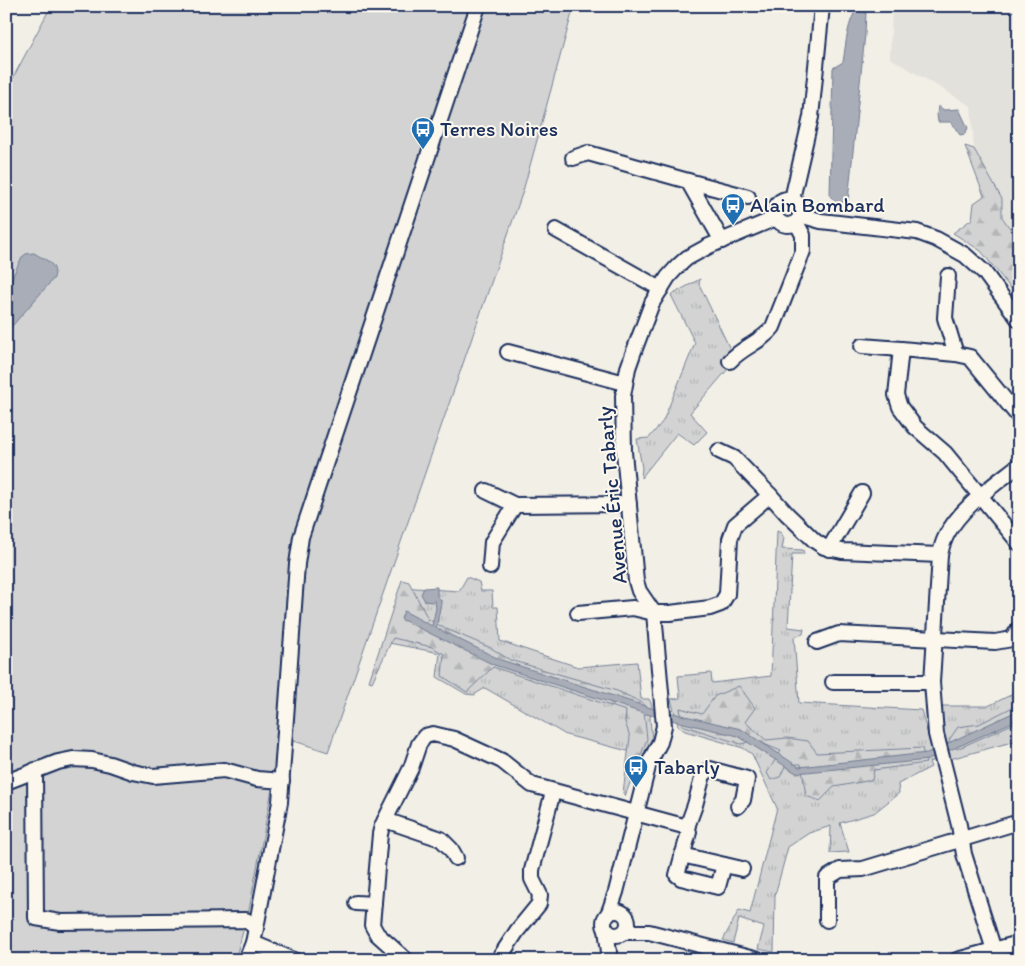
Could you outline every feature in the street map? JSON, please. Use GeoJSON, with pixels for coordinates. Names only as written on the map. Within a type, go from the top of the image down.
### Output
{"type":"FeatureCollection","features":[{"type":"Feature","properties":{"kind":"street"},"geometry":{"type":"LineString","coordinates":[[246,960],[253,943],[280,802],[297,564],[301,537],[478,6]]}},
{"type":"Feature","properties":{"kind":"street"},"geometry":{"type":"LineString","coordinates":[[792,199],[811,117],[822,6]]}},
{"type":"Feature","properties":{"kind":"street"},"geometry":{"type":"LineString","coordinates":[[573,158],[588,153],[748,197]]}},
{"type":"Feature","properties":{"kind":"street"},"geometry":{"type":"LineString","coordinates":[[688,181],[722,241]]}},
{"type":"Feature","properties":{"kind":"street"},"geometry":{"type":"LineString","coordinates":[[730,362],[736,354],[768,334],[773,327],[803,251],[803,235],[798,219],[800,208],[792,199],[784,199],[775,210],[776,218],[785,225],[798,219],[821,221],[917,232],[936,239],[965,255],[984,272],[1019,320]]}},
{"type":"Feature","properties":{"kind":"street","name":"Avenue Éric Tabarly"},"geometry":{"type":"LineString","coordinates":[[608,956],[607,922],[649,763],[660,742],[664,726],[654,613],[639,591],[636,581],[624,452],[623,396],[625,383],[634,351],[652,303],[668,277],[688,258],[703,249],[776,218]]}},
{"type":"Feature","properties":{"kind":"street"},"geometry":{"type":"LineString","coordinates":[[556,230],[661,289]]}},
{"type":"Feature","properties":{"kind":"street"},"geometry":{"type":"LineString","coordinates":[[948,276],[945,318],[956,354]]}},
{"type":"Feature","properties":{"kind":"street"},"geometry":{"type":"LineString","coordinates":[[862,346],[956,354],[970,357],[1019,417]]}},
{"type":"Feature","properties":{"kind":"street"},"geometry":{"type":"LineString","coordinates":[[901,350],[896,395],[900,406],[915,427],[945,452],[1019,543]]}},
{"type":"Feature","properties":{"kind":"street"},"geometry":{"type":"LineString","coordinates":[[508,352],[625,383]]}},
{"type":"Feature","properties":{"kind":"street"},"geometry":{"type":"LineString","coordinates":[[719,451],[734,458],[815,541],[829,549],[940,555]]}},
{"type":"Feature","properties":{"kind":"street"},"geometry":{"type":"LineString","coordinates":[[995,955],[964,854],[936,734],[932,682],[940,555],[945,538],[950,528],[981,496],[1019,465]]}},
{"type":"Feature","properties":{"kind":"street"},"geometry":{"type":"LineString","coordinates":[[486,491],[515,505],[629,504]]}},
{"type":"Feature","properties":{"kind":"street"},"geometry":{"type":"LineString","coordinates":[[829,549],[862,493]]}},
{"type":"Feature","properties":{"kind":"street"},"geometry":{"type":"LineString","coordinates":[[578,612],[633,608],[654,613],[710,608],[721,604],[727,594],[730,539],[736,525],[770,495]]}},
{"type":"Feature","properties":{"kind":"street"},"geometry":{"type":"LineString","coordinates":[[490,567],[492,542],[515,505]]}},
{"type":"Feature","properties":{"kind":"street"},"geometry":{"type":"LineString","coordinates":[[817,642],[839,634],[995,642],[1017,635]]}},
{"type":"Feature","properties":{"kind":"street"},"geometry":{"type":"LineString","coordinates":[[833,682],[932,682]]}},
{"type":"Feature","properties":{"kind":"street"},"geometry":{"type":"LineString","coordinates":[[406,960],[377,934],[372,925],[380,834],[411,768],[418,744],[425,736],[433,734],[454,739],[502,761],[532,785],[687,827]]}},
{"type":"Feature","properties":{"kind":"street"},"geometry":{"type":"LineString","coordinates":[[6,782],[58,762],[73,759],[92,760],[153,776],[224,770],[257,779],[282,781]]}},
{"type":"Feature","properties":{"kind":"street"},"geometry":{"type":"LineString","coordinates":[[724,865],[718,887],[680,878],[677,875],[689,832],[687,827],[703,775],[710,769],[747,779],[742,800],[738,806]]}},
{"type":"Feature","properties":{"kind":"street"},"geometry":{"type":"LineString","coordinates":[[35,770],[36,918],[60,922],[246,920],[256,928]]}},
{"type":"Feature","properties":{"kind":"street"},"geometry":{"type":"LineString","coordinates":[[498,960],[517,931],[539,904],[540,895],[532,879],[532,870],[553,792]]}},
{"type":"Feature","properties":{"kind":"street"},"geometry":{"type":"LineString","coordinates":[[386,820],[441,839],[451,849],[456,858]]}},
{"type":"Feature","properties":{"kind":"street"},"geometry":{"type":"LineString","coordinates":[[826,920],[827,878],[840,870],[862,869],[1019,822]]}},
{"type":"Feature","properties":{"kind":"street"},"geometry":{"type":"LineString","coordinates":[[682,855],[742,869]]}},
{"type":"Feature","properties":{"kind":"street"},"geometry":{"type":"LineString","coordinates":[[616,892],[624,924]]}},
{"type":"Feature","properties":{"kind":"street"},"geometry":{"type":"LineString","coordinates":[[356,903],[374,904]]}},
{"type":"Feature","properties":{"kind":"street"},"geometry":{"type":"LineString","coordinates":[[624,924],[611,934],[607,922],[614,912],[624,924],[758,960]]}},
{"type":"Feature","properties":{"kind":"street","name":"Avenue Éric Tabarly"},"geometry":{"type":"LineString","coordinates":[[608,956],[624,924]]}},
{"type":"Feature","properties":{"kind":"street"},"geometry":{"type":"LineString","coordinates":[[253,943],[294,960]]}},
{"type":"Feature","properties":{"kind":"street"},"geometry":{"type":"LineString","coordinates":[[957,960],[995,955],[1019,943]]}},
{"type":"Feature","properties":{"kind":"shaded area"},"geometry":{"type":"Polygon","coordinates":[[[859,6],[864,6],[866,12],[865,34],[848,201],[838,204],[830,196],[833,68],[843,62],[849,25],[859,6]]]}},
{"type":"Feature","properties":{"kind":"shaded area"},"geometry":{"type":"Polygon","coordinates":[[[892,6],[1019,6],[1019,241],[1002,217],[1002,199],[974,149],[971,106],[890,58],[892,6]]]}},
{"type":"Feature","properties":{"kind":"shaded area"},"geometry":{"type":"Polygon","coordinates":[[[938,106],[944,110],[959,109],[968,128],[965,134],[960,135],[951,122],[938,122],[938,106]]]}},
{"type":"Feature","properties":{"kind":"shaded area"},"geometry":{"type":"Polygon","coordinates":[[[34,253],[52,265],[55,273],[54,278],[6,333],[6,290],[22,257],[26,254],[34,253]]]}},
{"type":"Feature","properties":{"kind":"shaded area"},"geometry":{"type":"Polygon","coordinates":[[[437,587],[437,596],[441,603],[436,628],[501,660],[651,708],[741,729],[799,767],[927,753],[1019,710],[1019,719],[928,760],[796,773],[738,736],[646,714],[494,665],[401,619],[404,611],[432,626],[436,608],[435,601],[425,601],[421,594],[424,588],[437,587]]]}},
{"type":"Feature","properties":{"kind":"green space"},"geometry":{"type":"Polygon","coordinates":[[[51,6],[574,6],[523,191],[328,752],[282,737],[249,910],[235,960],[6,960],[6,91],[51,6]]]}},
{"type":"Feature","properties":{"kind":"green space"},"geometry":{"type":"Polygon","coordinates":[[[965,146],[974,149],[1002,199],[1002,217],[1019,241],[1019,299],[981,251],[953,233],[972,219],[974,203],[984,196],[965,146]]]}},
{"type":"Feature","properties":{"kind":"green space"},"geometry":{"type":"Polygon","coordinates":[[[700,279],[699,284],[730,349],[728,369],[690,413],[707,432],[694,445],[677,433],[641,478],[642,468],[637,439],[649,438],[663,421],[695,343],[671,295],[700,279]]]}},
{"type":"Feature","properties":{"kind":"green space"},"geometry":{"type":"Polygon","coordinates":[[[777,531],[784,538],[782,549],[803,550],[804,554],[792,554],[788,627],[804,629],[803,634],[794,637],[799,703],[921,710],[935,760],[929,762],[931,767],[898,784],[899,793],[874,813],[840,823],[849,852],[830,853],[831,826],[809,833],[788,847],[775,895],[774,952],[758,949],[764,927],[739,919],[733,943],[723,940],[739,910],[750,913],[777,808],[752,754],[743,748],[685,731],[678,726],[671,699],[680,698],[678,676],[711,673],[712,683],[771,676],[777,531]]]}},
{"type":"Feature","properties":{"kind":"green space"},"geometry":{"type":"Polygon","coordinates":[[[467,577],[479,582],[481,591],[492,591],[493,607],[498,607],[500,641],[578,667],[637,662],[641,699],[649,699],[652,705],[650,719],[652,738],[643,755],[566,735],[485,688],[474,695],[466,694],[437,677],[440,653],[389,643],[401,587],[459,591],[467,577]]]}},
{"type":"Feature","properties":{"kind":"green space"},"geometry":{"type":"Polygon","coordinates":[[[402,580],[409,582],[428,619],[444,628],[491,648],[510,660],[617,691],[643,703],[647,739],[625,796],[623,793],[630,737],[625,722],[626,711],[493,667],[467,692],[442,676],[444,654],[432,647],[393,638],[372,682],[369,681],[402,580]]]}},
{"type":"Feature","properties":{"kind":"green space"},"geometry":{"type":"Polygon","coordinates":[[[739,686],[755,708],[745,722],[766,740],[787,738],[808,741],[817,753],[922,748],[926,763],[874,770],[872,780],[834,787],[820,801],[806,796],[801,764],[786,764],[780,777],[771,780],[767,773],[781,751],[754,740],[741,744],[682,725],[680,708],[702,714],[715,696],[739,686]]]}},
{"type":"Feature","properties":{"kind":"green space"},"geometry":{"type":"Polygon","coordinates":[[[1019,691],[1019,740],[950,759],[942,728],[941,706],[988,706],[1019,691]]]}},
{"type":"Feature","properties":{"kind":"green space"},"geometry":{"type":"Polygon","coordinates":[[[1019,704],[1019,721],[957,749],[949,740],[958,727],[979,724],[1019,704]]]}},
{"type":"Feature","properties":{"kind":"place","name":"Terres Noires"},"geometry":{"type":"Point","coordinates":[423,150]}},
{"type":"Feature","properties":{"kind":"place","name":"Alain Bombard"},"geometry":{"type":"Point","coordinates":[733,226]}},
{"type":"Feature","properties":{"kind":"place","name":"Tabarly"},"geometry":{"type":"Point","coordinates":[636,788]}}]}
